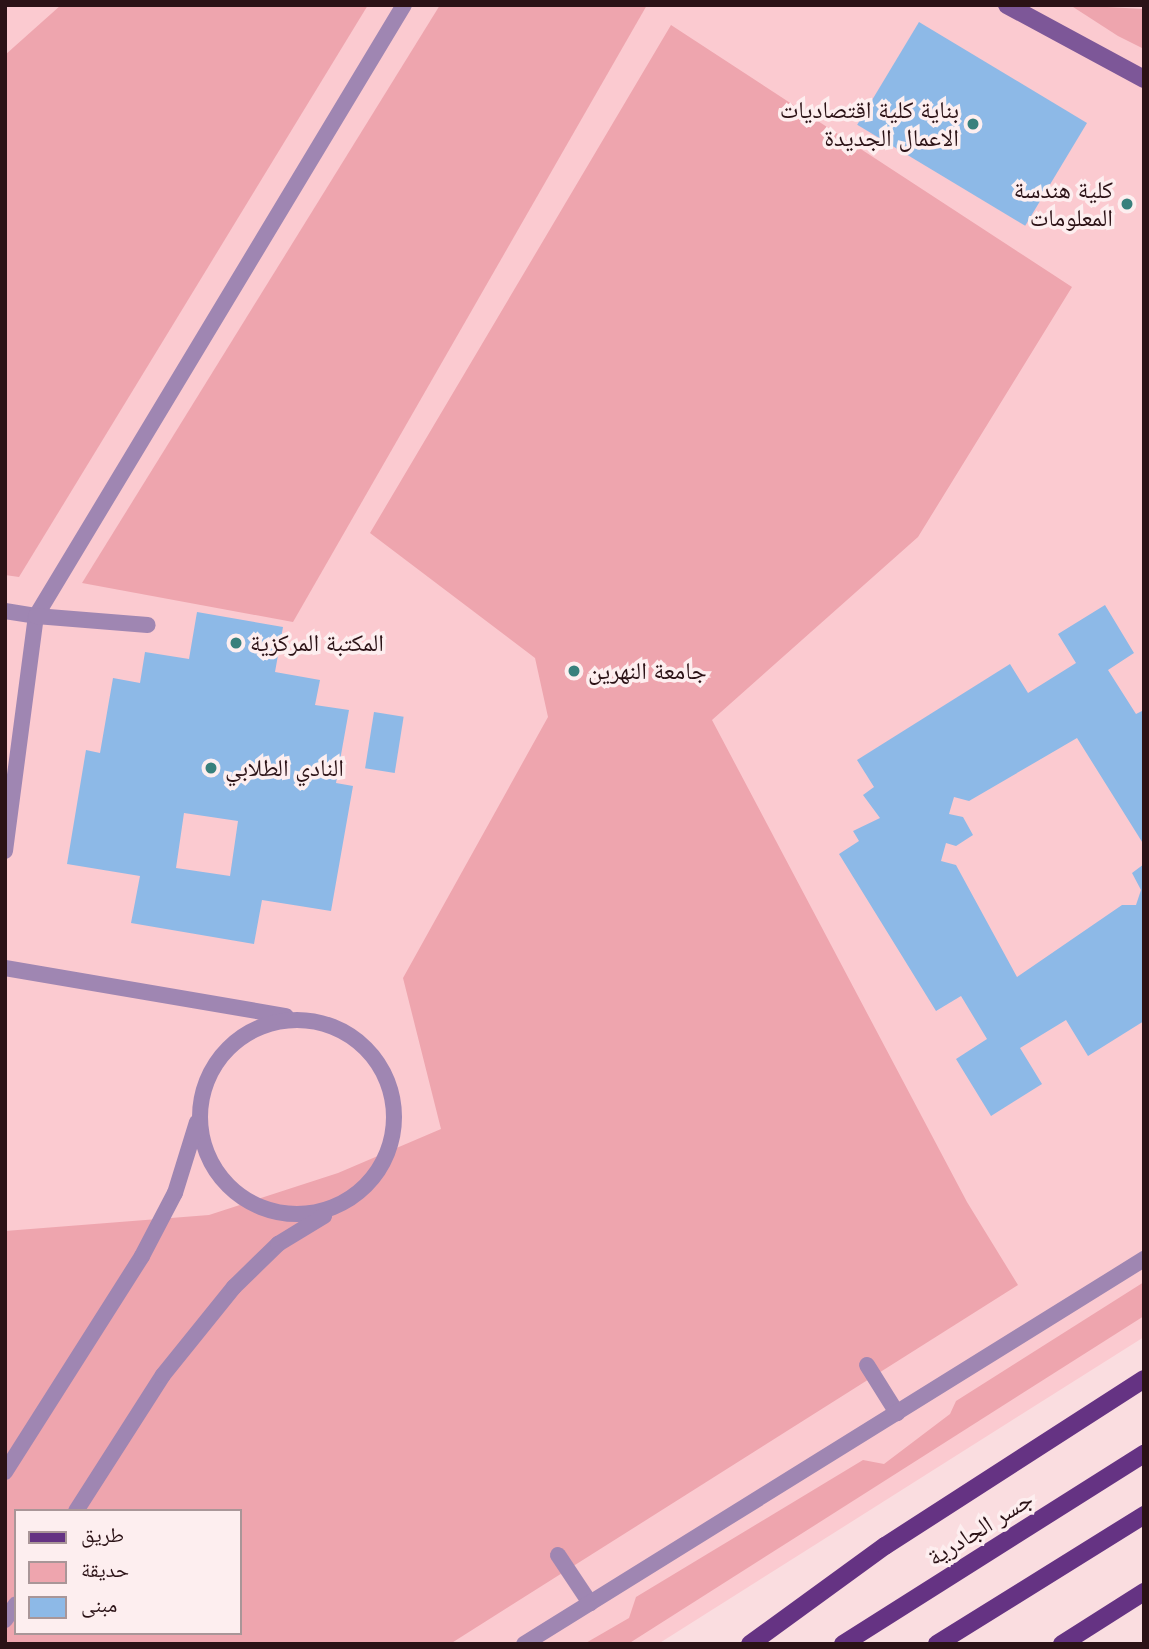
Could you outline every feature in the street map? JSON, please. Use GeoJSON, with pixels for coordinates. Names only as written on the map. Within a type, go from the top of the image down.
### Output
{"type":"FeatureCollection","features":[{"type":"Feature","properties":{"kind":"main road"},"geometry":{"type":"LineString","coordinates":[[750,1644],[885,1546],[1144,1379]]}},
{"type":"Feature","properties":{"kind":"main road","name":"جسر الجادرية"},"geometry":{"type":"LineString","coordinates":[[843,1644],[1144,1454]]}},
{"type":"Feature","properties":{"kind":"main road"},"geometry":{"type":"LineString","coordinates":[[937,1644],[1144,1515]]}},
{"type":"Feature","properties":{"kind":"main road"},"geometry":{"type":"LineString","coordinates":[[1062,1644],[1144,1592]]}},
{"type":"Feature","properties":{"kind":"street"},"geometry":{"type":"LineString","coordinates":[[1007,5],[1027,10],[1144,79]]}},
{"type":"Feature","properties":{"kind":"lane"},"geometry":{"type":"LineString","coordinates":[[5,851],[36,616],[404,5]]}},
{"type":"Feature","properties":{"kind":"lane"},"geometry":{"type":"LineString","coordinates":[[5,611],[148,625]]}},
{"type":"Feature","properties":{"kind":"lane"},"geometry":{"type":"LineString","coordinates":[[5,968],[332,1025],[360,1041],[381,1066],[393,1096],[394,1129],[385,1160],[366,1187],[278,1244],[234,1287],[163,1375],[77,1509]]}},
{"type":"Feature","properties":{"kind":"lane"},"geometry":{"type":"LineString","coordinates":[[5,1472],[142,1256],[175,1193],[192,1145],[203,1089],[217,1060],[240,1038],[268,1023],[300,1019]]}},
{"type":"Feature","properties":{"kind":"lane"},"geometry":{"type":"LineString","coordinates":[[203,1089],[199,1121],[205,1152],[221,1180],[246,1201],[276,1213],[308,1215],[340,1205]]}},
{"type":"Feature","properties":{"kind":"lane"},"geometry":{"type":"LineString","coordinates":[[524,1644],[1144,1259]]}},
{"type":"Feature","properties":{"kind":"lane"},"geometry":{"type":"LineString","coordinates":[[867,1365],[897,1413]]}},
{"type":"Feature","properties":{"kind":"lane"},"geometry":{"type":"LineString","coordinates":[[558,1555],[590,1603]]}},
{"type":"Feature","properties":{"kind":"shaded area","name":"جامعة النهرين"},"geometry":{"type":"Polygon","coordinates":[[[5,5],[1144,5],[1144,1337],[658,1644],[5,1644],[5,5]]]}},
{"type":"Feature","properties":{"kind":"green space"},"geometry":{"type":"Polygon","coordinates":[[[61,5],[368,5],[19,577],[5,575],[5,55],[61,5]]]}},
{"type":"Feature","properties":{"kind":"green space"},"geometry":{"type":"Polygon","coordinates":[[[440,5],[647,5],[293,622],[82,583],[440,5]]]}},
{"type":"Feature","properties":{"kind":"green space"},"geometry":{"type":"Polygon","coordinates":[[[1070,5],[1144,9],[1144,49],[1118,36],[1070,5]]]}},
{"type":"Feature","properties":{"kind":"green space"},"geometry":{"type":"Polygon","coordinates":[[[671,25],[1072,287],[918,537],[712,720],[967,1202],[1018,1285],[450,1644],[5,1644],[5,1231],[209,1215],[338,1173],[441,1129],[403,978],[548,717],[535,658],[370,533],[671,25]]]}},
{"type":"Feature","properties":{"kind":"green space"},"geometry":{"type":"Polygon","coordinates":[[[1144,1282],[1144,1316],[628,1644],[584,1644],[629,1618],[636,1597],[863,1460],[884,1464],[950,1414],[956,1401],[1144,1282]]]}},
{"type":"Feature","properties":{"kind":"building","name":"بناية كلية اقتصاديات الاعمال الجديدة"},"geometry":{"type":"Polygon","coordinates":[[[919,22],[1087,123],[1025,226],[857,125],[919,22]]]}},
{"type":"Feature","properties":{"kind":"building"},"geometry":{"type":"Polygon","coordinates":[[[1105,605],[1134,653],[1108,670],[1136,714],[1144,710],[1144,845],[1077,738],[969,801],[954,797],[949,814],[963,817],[973,835],[956,846],[946,843],[941,861],[956,865],[1017,977],[1122,905],[1136,905],[1141,890],[1132,873],[1144,864],[1144,1021],[1088,1056],[1066,1020],[1020,1048],[1042,1084],[991,1116],[956,1059],[987,1039],[961,996],[936,1011],[839,854],[859,841],[853,831],[880,818],[863,795],[874,787],[857,760],[1010,664],[1028,693],[1076,663],[1058,634],[1105,605]]]}},
{"type":"Feature","properties":{"kind":"building","name":"النادي الطلابي"},"geometry":{"type":"Polygon","coordinates":[[[197,612],[283,627],[275,672],[320,680],[315,705],[349,710],[336,783],[353,786],[331,911],[262,900],[254,944],[131,923],[140,876],[67,864],[86,750],[100,753],[113,678],[140,683],[145,652],[189,659],[197,612]],[[184,813],[176,868],[230,876],[238,821],[184,813]]]}},
{"type":"Feature","properties":{"kind":"building"},"geometry":{"type":"Polygon","coordinates":[[[374,712],[404,717],[395,773],[365,768],[374,712]]]}},
{"type":"Feature","properties":{"kind":"place","name":"بناية كلية اقتصاديات الاعمال الجديدة"},"geometry":{"type":"Point","coordinates":[973,124]}},
{"type":"Feature","properties":{"kind":"place","name":"كلية هندسة المعلومات"},"geometry":{"type":"Point","coordinates":[1127,204]}},
{"type":"Feature","properties":{"kind":"place","name":"المكتبة المركزية"},"geometry":{"type":"Point","coordinates":[236,643]}},
{"type":"Feature","properties":{"kind":"place","name":"جامعة النهرين"},"geometry":{"type":"Point","coordinates":[574,671]}},
{"type":"Feature","properties":{"kind":"place","name":"النادي الطلابي"},"geometry":{"type":"Point","coordinates":[211,768]}}]}
